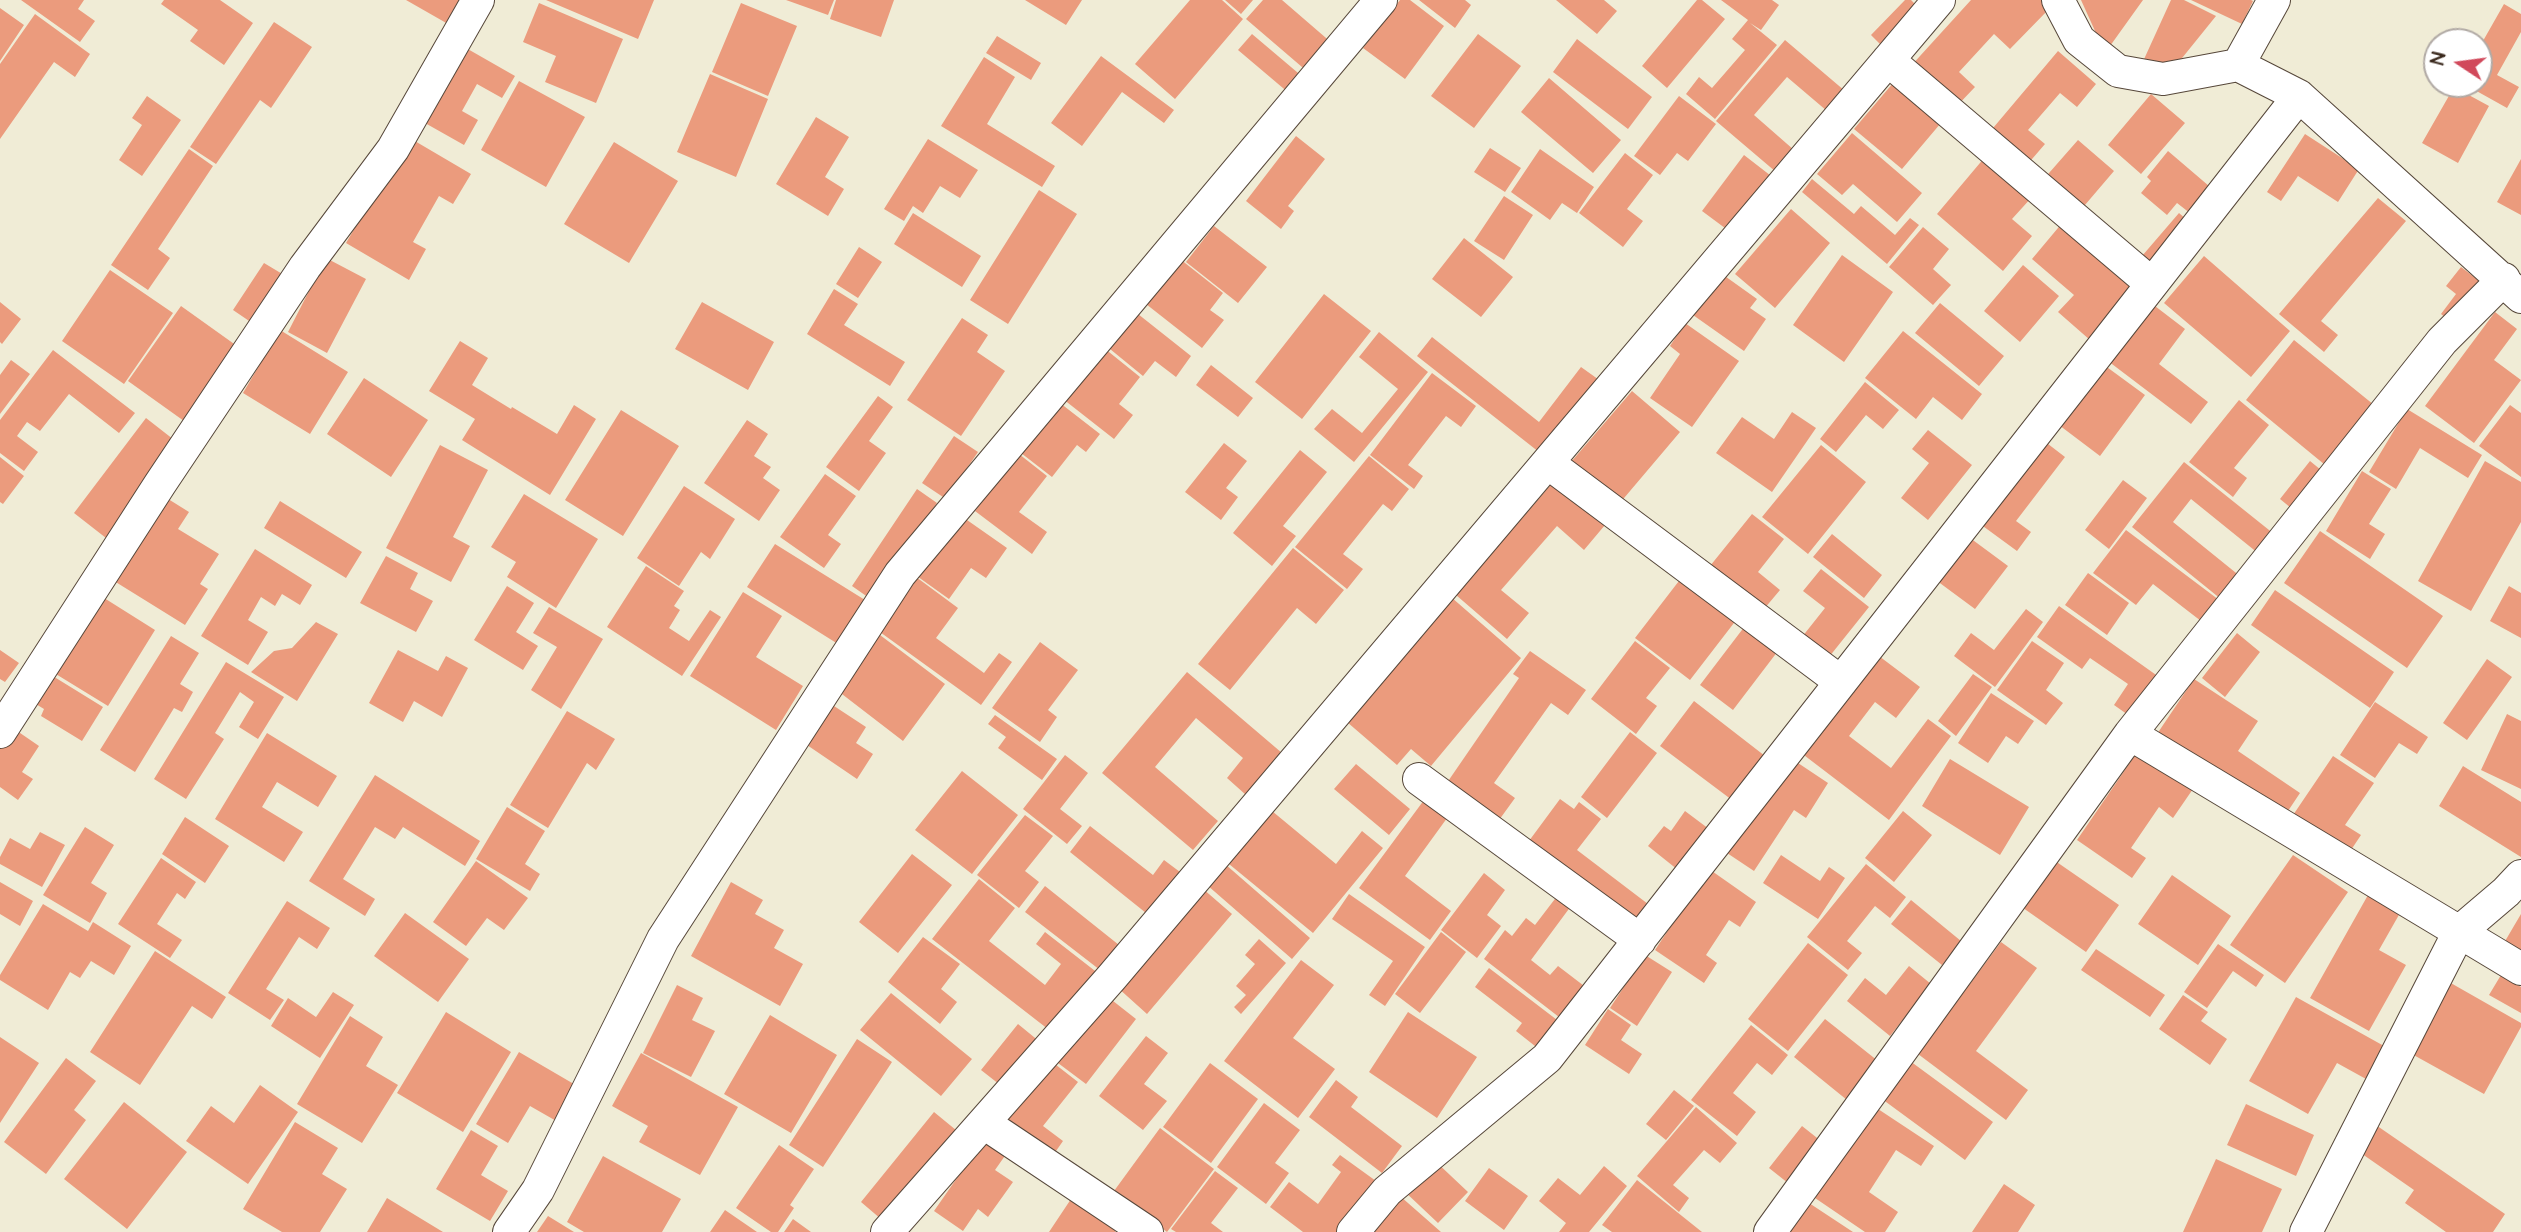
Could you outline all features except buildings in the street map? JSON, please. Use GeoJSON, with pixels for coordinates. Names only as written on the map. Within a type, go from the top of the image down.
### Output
{"type":"FeatureCollection","features":[{"type":"Feature","properties":{"kind":"street"},"geometry":{"type":"LineString","coordinates":[[0,732],[160,484],[305,267],[393,149],[478,0]]}},
{"type":"Feature","properties":{"kind":"street"},"geometry":{"type":"LineString","coordinates":[[509,1232],[538,1190],[663,939],[900,574],[1381,0]]}},
{"type":"Feature","properties":{"kind":"street"},"geometry":{"type":"LineString","coordinates":[[887,1232],[1112,977],[1939,0]]}},
{"type":"Feature","properties":{"kind":"street"},"geometry":{"type":"LineString","coordinates":[[1770,1232],[2130,734],[2442,341],[2513,288],[2299,96],[2238,65],[2163,79],[2118,71],[2079,40],[2058,0]]}},
{"type":"Feature","properties":{"kind":"street"},"geometry":{"type":"LineString","coordinates":[[2238,65],[2274,0]]}},
{"type":"Feature","properties":{"kind":"street"},"geometry":{"type":"LineString","coordinates":[[1888,60],[2151,284]]}},
{"type":"Feature","properties":{"kind":"street"},"geometry":{"type":"LineString","coordinates":[[1353,1232],[1387,1191],[1547,1058],[2299,96]]}},
{"type":"Feature","properties":{"kind":"street"},"geometry":{"type":"LineString","coordinates":[[1548,463],[1841,682]]}},
{"type":"Feature","properties":{"kind":"street"},"geometry":{"type":"LineString","coordinates":[[2130,734],[2521,969]]}},
{"type":"Feature","properties":{"kind":"street"},"geometry":{"type":"LineString","coordinates":[[1419,779],[1640,940]]}},
{"type":"Feature","properties":{"kind":"street"},"geometry":{"type":"LineString","coordinates":[[2306,1232],[2459,932],[2521,876]]}},
{"type":"Feature","properties":{"kind":"street"},"geometry":{"type":"LineString","coordinates":[[984,1122],[1147,1232]]}}]}
